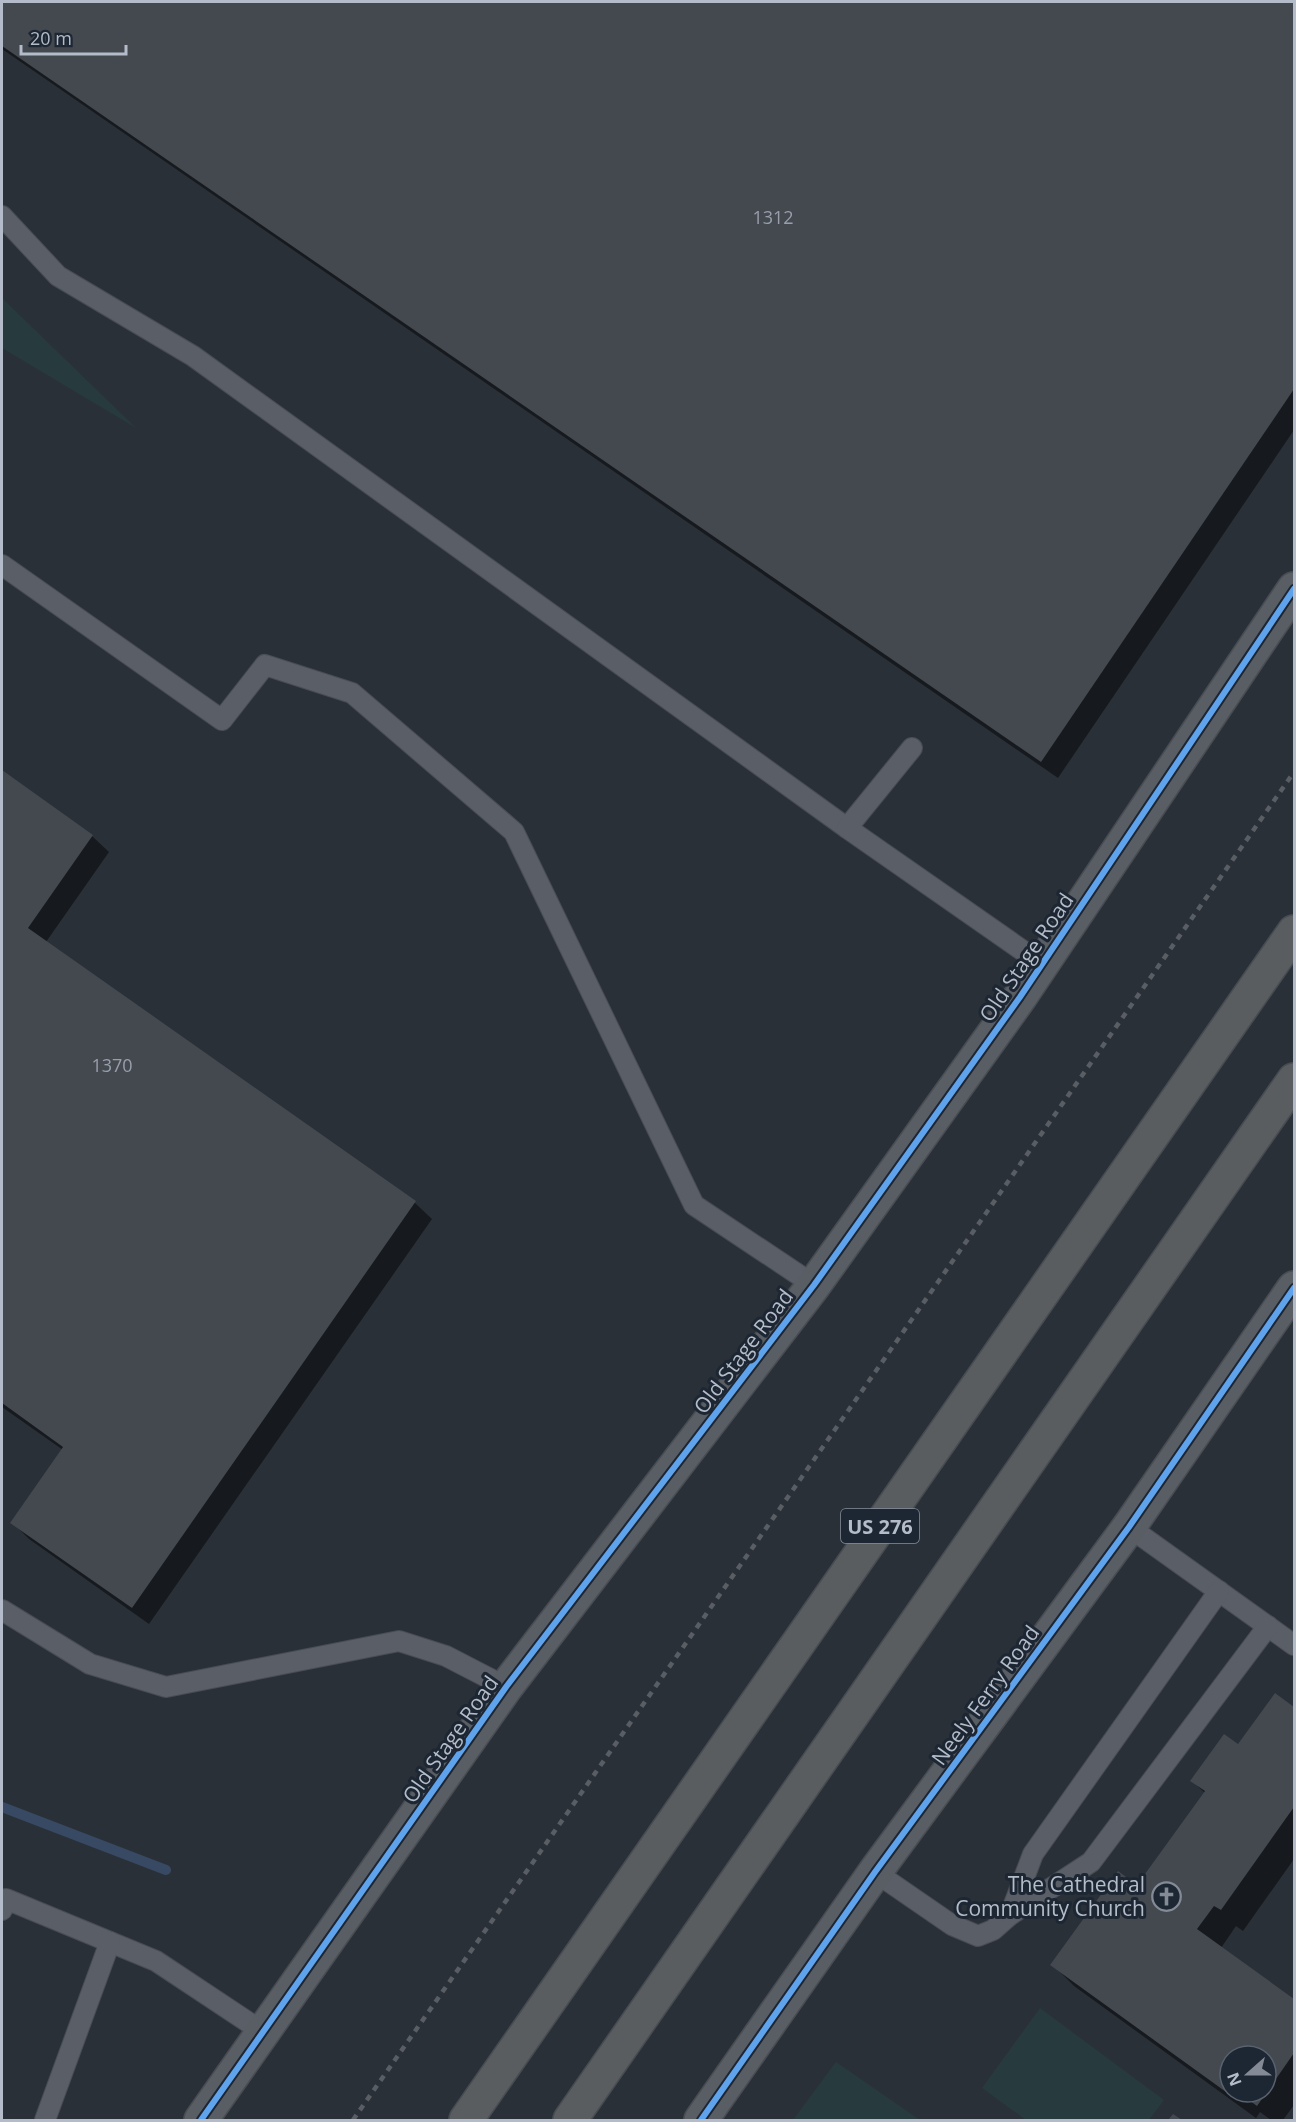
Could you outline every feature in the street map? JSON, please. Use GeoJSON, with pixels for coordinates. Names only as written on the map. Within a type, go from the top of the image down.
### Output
{"type":"FeatureCollection","features":[{"type":"Feature","properties":{"kind":"highway","name":"US 276"},"geometry":{"type":"LineString","coordinates":[[466,2121],[1294,932]]}},
{"type":"Feature","properties":{"kind":"highway"},"geometry":{"type":"LineString","coordinates":[[570,2121],[1294,1080]]}},
{"type":"Feature","properties":{"kind":"street","name":"Old Stage Road"},"geometry":{"type":"LineString","coordinates":[[201,2121],[506,1687],[814,1285],[1042,964],[1294,589]]}},
{"type":"Feature","properties":{"kind":"street","name":"Neely Ferry Road"},"geometry":{"type":"LineString","coordinates":[[701,2121],[875,1872],[1130,1527],[1294,1288]]}},
{"type":"Feature","properties":{"kind":"lane"},"geometry":{"type":"LineString","coordinates":[[2,216],[58,276],[193,356],[848,828],[1042,964]]}},
{"type":"Feature","properties":{"kind":"lane"},"geometry":{"type":"LineString","coordinates":[[2,565],[222,720],[264,665],[352,693],[514,832],[694,1206],[814,1285]]}},
{"type":"Feature","properties":{"kind":"lane"},"geometry":{"type":"LineString","coordinates":[[848,828],[912,748]]}},
{"type":"Feature","properties":{"kind":"lane"},"geometry":{"type":"LineString","coordinates":[[1130,1527],[1294,1645]]}},
{"type":"Feature","properties":{"kind":"lane"},"geometry":{"type":"LineString","coordinates":[[1010,1915],[1033,1854],[1219,1591]]}},
{"type":"Feature","properties":{"kind":"lane"},"geometry":{"type":"LineString","coordinates":[[2,1610],[90,1664],[166,1687],[399,1641],[446,1656],[506,1687]]}},
{"type":"Feature","properties":{"kind":"lane"},"geometry":{"type":"LineString","coordinates":[[875,1872],[952,1925],[978,1936],[993,1930],[1010,1915],[1090,1862],[1268,1626]]}},
{"type":"Feature","properties":{"kind":"lane"},"geometry":{"type":"LineString","coordinates":[[3,1902],[156,1961],[263,2032]]}},
{"type":"Feature","properties":{"kind":"lane"},"geometry":{"type":"LineString","coordinates":[[45,2121],[110,1942]]}},
{"type":"Feature","properties":{"kind":"green space"},"geometry":{"type":"Polygon","coordinates":[[[2,298],[136,428],[2,348],[2,298]]]}},
{"type":"Feature","properties":{"kind":"green space"},"geometry":{"type":"Polygon","coordinates":[[[1040,2008],[1164,2100],[1149,2120],[1026,2120],[982,2088],[1040,2008]]]}},
{"type":"Feature","properties":{"kind":"green space"},"geometry":{"type":"Polygon","coordinates":[[[836,2062],[920,2120],[793,2120],[836,2062]]]}},
{"type":"Feature","properties":{"kind":"building"},"geometry":{"type":"Polygon","coordinates":[[[2,2],[1294,2],[1294,389],[1041,762],[2,46],[2,2]]]}},
{"type":"Feature","properties":{"kind":"building"},"geometry":{"type":"Polygon","coordinates":[[[2,770],[93,835],[28,928],[416,1201],[132,1608],[10,1523],[63,1447],[2,1403],[2,770]]]}},
{"type":"Feature","properties":{"kind":"building","name":"The Cathedral Community Church"},"geometry":{"type":"Polygon","coordinates":[[[1275,1693],[1294,1707],[1294,1807],[1221,1910],[1214,1906],[1197,1929],[1294,1999],[1294,2053],[1278,2076],[1278,2044],[1218,2044],[1218,2086],[1050,1965],[1118,1871],[1137,1885],[1205,1791],[1190,1781],[1224,1734],[1238,1744],[1275,1693]]]}},
{"type":"Feature","properties":{"kind":"building"},"geometry":{"type":"Polygon","coordinates":[[[1173,2114],[1182,2120],[1168,2120],[1173,2114]]]}},
{"type":"Feature","properties":{"kind":"waterway"},"geometry":{"type":"LineString","coordinates":[[2,1807],[166,1870]]}},
{"type":"Feature","properties":{"kind":"railway"},"geometry":{"type":"LineString","coordinates":[[353,2120],[1294,772]]}},
{"type":"Feature","properties":{"kind":"cycle path"},"geometry":{"type":"LineString","coordinates":[[201,2120],[506,1687],[814,1285],[1020,997],[1294,589]]}},
{"type":"Feature","properties":{"kind":"cycle path"},"geometry":{"type":"LineString","coordinates":[[701,2120],[875,1872],[1129,1527],[1294,1288]]}},
{"type":"Feature","properties":{"kind":"place","name":"The Cathedral Community Church"},"geometry":{"type":"Point","coordinates":[1166,1896]}}]}
